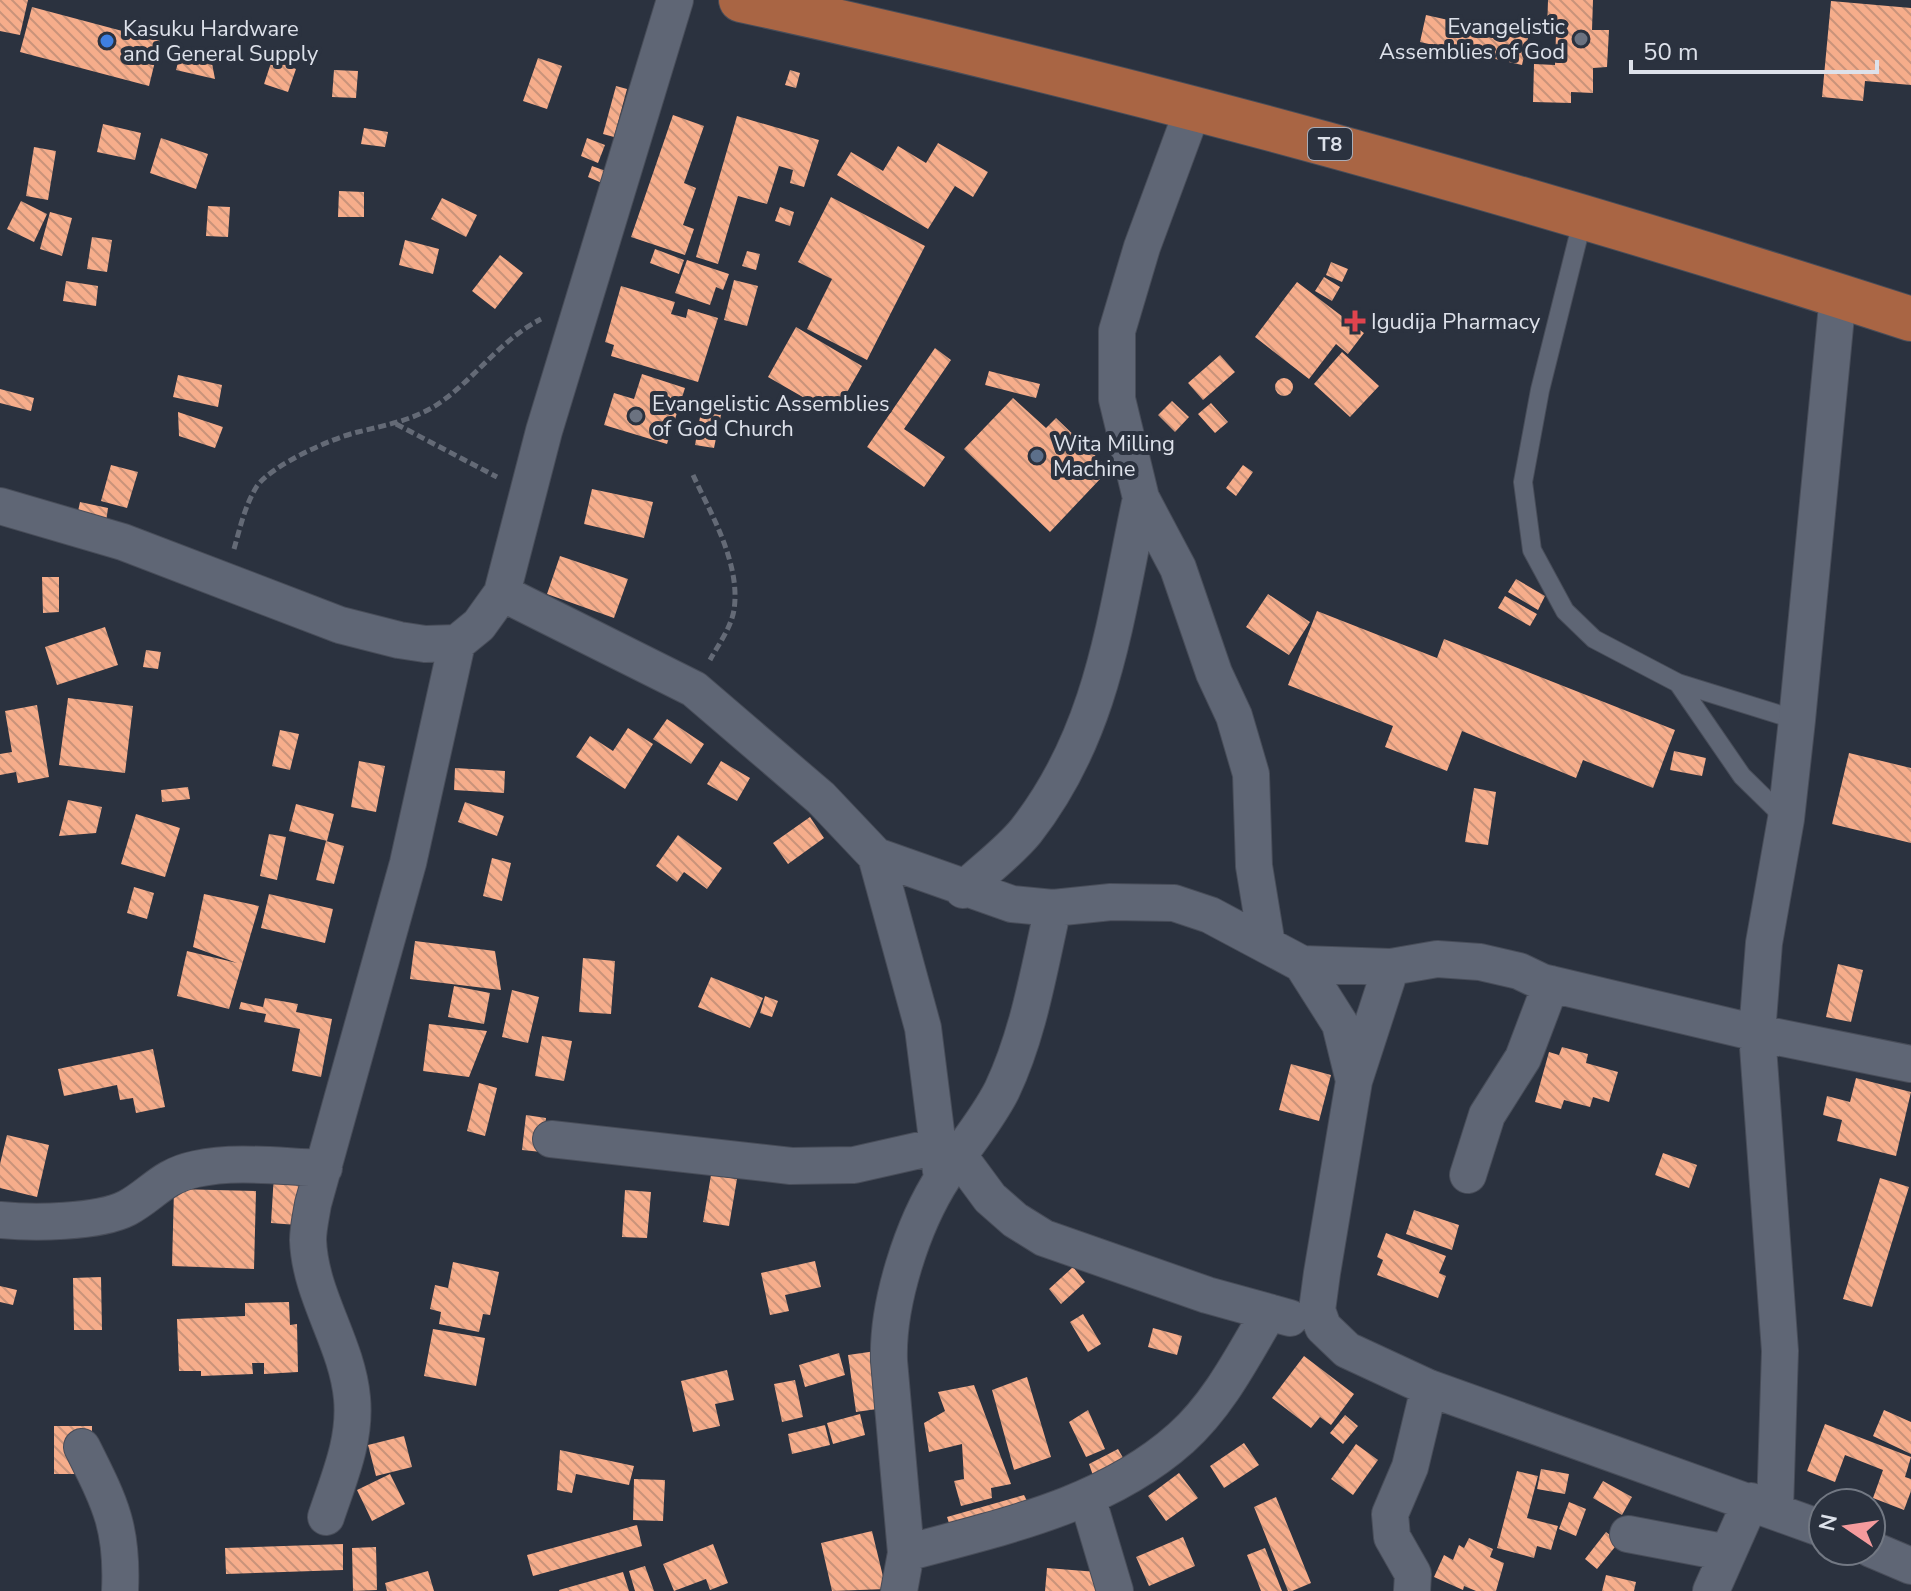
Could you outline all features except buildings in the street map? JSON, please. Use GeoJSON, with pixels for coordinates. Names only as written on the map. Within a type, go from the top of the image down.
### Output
{"type":"FeatureCollection","features":[{"type":"Feature","properties":{"kind":"main road","name":"T8"},"geometry":{"type":"LineString","coordinates":[[741,0],[1193,109],[1437,173],[1911,319]]}},
{"type":"Feature","properties":{"kind":"street"},"geometry":{"type":"LineString","coordinates":[[0,506],[123,542],[340,625],[425,644],[457,643],[479,625],[502,593],[584,297],[675,0]]}},
{"type":"Feature","properties":{"kind":"street"},"geometry":{"type":"LineString","coordinates":[[1193,109],[1142,247],[1117,331],[1117,399],[1141,498],[1178,568],[1214,673],[1234,716],[1251,774],[1254,866],[1267,945]]}},
{"type":"Feature","properties":{"kind":"street"},"geometry":{"type":"LineString","coordinates":[[1711,1591],[1728,1553],[1763,1505],[1780,1431],[1780,1351],[1757,1033],[1764,943],[1786,819],[1797,720],[1838,295]]}},
{"type":"Feature","properties":{"kind":"street"},"geometry":{"type":"LineString","coordinates":[[963,890],[1024,833],[1057,784],[1084,733],[1101,688],[1141,498]]}},
{"type":"Feature","properties":{"kind":"street"},"geometry":{"type":"LineString","coordinates":[[502,593],[694,689],[821,798],[876,856],[963,890],[1012,904],[1053,908],[1111,902],[1174,903],[1210,915],[1302,964],[1391,967],[1437,959],[1480,962],[1519,971],[1551,984],[1757,1033],[1911,1064]]}},
{"type":"Feature","properties":{"kind":"street"},"geometry":{"type":"LineString","coordinates":[[326,1517],[349,1451],[353,1426],[344,1354],[310,1263],[308,1238],[324,1168],[408,863],[457,643]]}},
{"type":"Feature","properties":{"kind":"street"},"geometry":{"type":"LineString","coordinates":[[876,856],[923,1028],[946,1160],[1015,1220],[1044,1238],[1207,1295],[1323,1327]]}},
{"type":"Feature","properties":{"kind":"street"},"geometry":{"type":"LineString","coordinates":[[1210,915],[1254,866]]}},
{"type":"Feature","properties":{"kind":"street"},"geometry":{"type":"LineString","coordinates":[[899,1591],[906,1553],[888,1332],[892,1302],[946,1160],[1001,1093],[1021,1045],[1053,908]]}},
{"type":"Feature","properties":{"kind":"street"},"geometry":{"type":"LineString","coordinates":[[1302,964],[1340,1024],[1354,1081]]}},
{"type":"Feature","properties":{"kind":"street"},"geometry":{"type":"LineString","coordinates":[[1391,967],[1354,1081],[1317,1310],[1323,1327],[1347,1350],[1429,1388],[1807,1523]]}},
{"type":"Feature","properties":{"kind":"street"},"geometry":{"type":"LineString","coordinates":[[1468,1175],[1487,1115],[1523,1058],[1551,984]]}},
{"type":"Feature","properties":{"kind":"street"},"geometry":{"type":"LineString","coordinates":[[551,1139],[791,1166],[946,1160]]}},
{"type":"Feature","properties":{"kind":"street"},"geometry":{"type":"LineString","coordinates":[[0,1220],[90,1217],[127,1208],[151,1188],[196,1169],[239,1165],[324,1168]]}},
{"type":"Feature","properties":{"kind":"street"},"geometry":{"type":"LineString","coordinates":[[906,1553],[1002,1527],[1126,1480],[1182,1437],[1228,1382],[1269,1312]]}},
{"type":"Feature","properties":{"kind":"street"},"geometry":{"type":"LineString","coordinates":[[1412,1591],[1413,1574],[1392,1537],[1390,1514],[1410,1467],[1429,1388]]}},
{"type":"Feature","properties":{"kind":"street"},"geometry":{"type":"LineString","coordinates":[[82,1447],[113,1509],[119,1535],[120,1591]]}},
{"type":"Feature","properties":{"kind":"street"},"geometry":{"type":"LineString","coordinates":[[1087,1497],[1115,1591]]}},
{"type":"Feature","properties":{"kind":"street"},"geometry":{"type":"LineString","coordinates":[[1628,1534],[1728,1553]]}},
{"type":"Feature","properties":{"kind":"street"},"geometry":{"type":"LineString","coordinates":[[1887,1556],[1911,1566]]}},
{"type":"Feature","properties":{"kind":"lane"},"geometry":{"type":"LineString","coordinates":[[1583,218],[1540,390],[1523,482],[1532,550],[1565,611],[1594,639],[1678,683],[1797,720]]}},
{"type":"Feature","properties":{"kind":"lane"},"geometry":{"type":"LineString","coordinates":[[1678,683],[1742,776],[1786,819]]}},
{"type":"Feature","properties":{"kind":"path"},"geometry":{"type":"LineString","coordinates":[[226,581],[249,500],[260,483],[321,446],[354,432],[395,423],[438,404],[507,342],[534,323],[584,297]]}},
{"type":"Feature","properties":{"kind":"path"},"geometry":{"type":"LineString","coordinates":[[395,423],[528,493]]}},
{"type":"Feature","properties":{"kind":"path"},"geometry":{"type":"LineString","coordinates":[[693,475],[722,538],[735,590],[731,622],[694,689]]}},
{"type":"Feature","properties":{"kind":"place","name":"Evangelistic Assemblies of God"},"geometry":{"type":"Point","coordinates":[1581,39]}},
{"type":"Feature","properties":{"kind":"place","name":"Kasuku Hardware and General Supply"},"geometry":{"type":"Point","coordinates":[107,41]}},
{"type":"Feature","properties":{"kind":"place","name":"Igudija Pharmacy"},"geometry":{"type":"Point","coordinates":[1355,321]}},
{"type":"Feature","properties":{"kind":"place","name":"Evangelistic Assemblies of God Church"},"geometry":{"type":"Point","coordinates":[636,416]}},
{"type":"Feature","properties":{"kind":"place","name":"Wita Milling Machine"},"geometry":{"type":"Point","coordinates":[1037,456]}}]}
